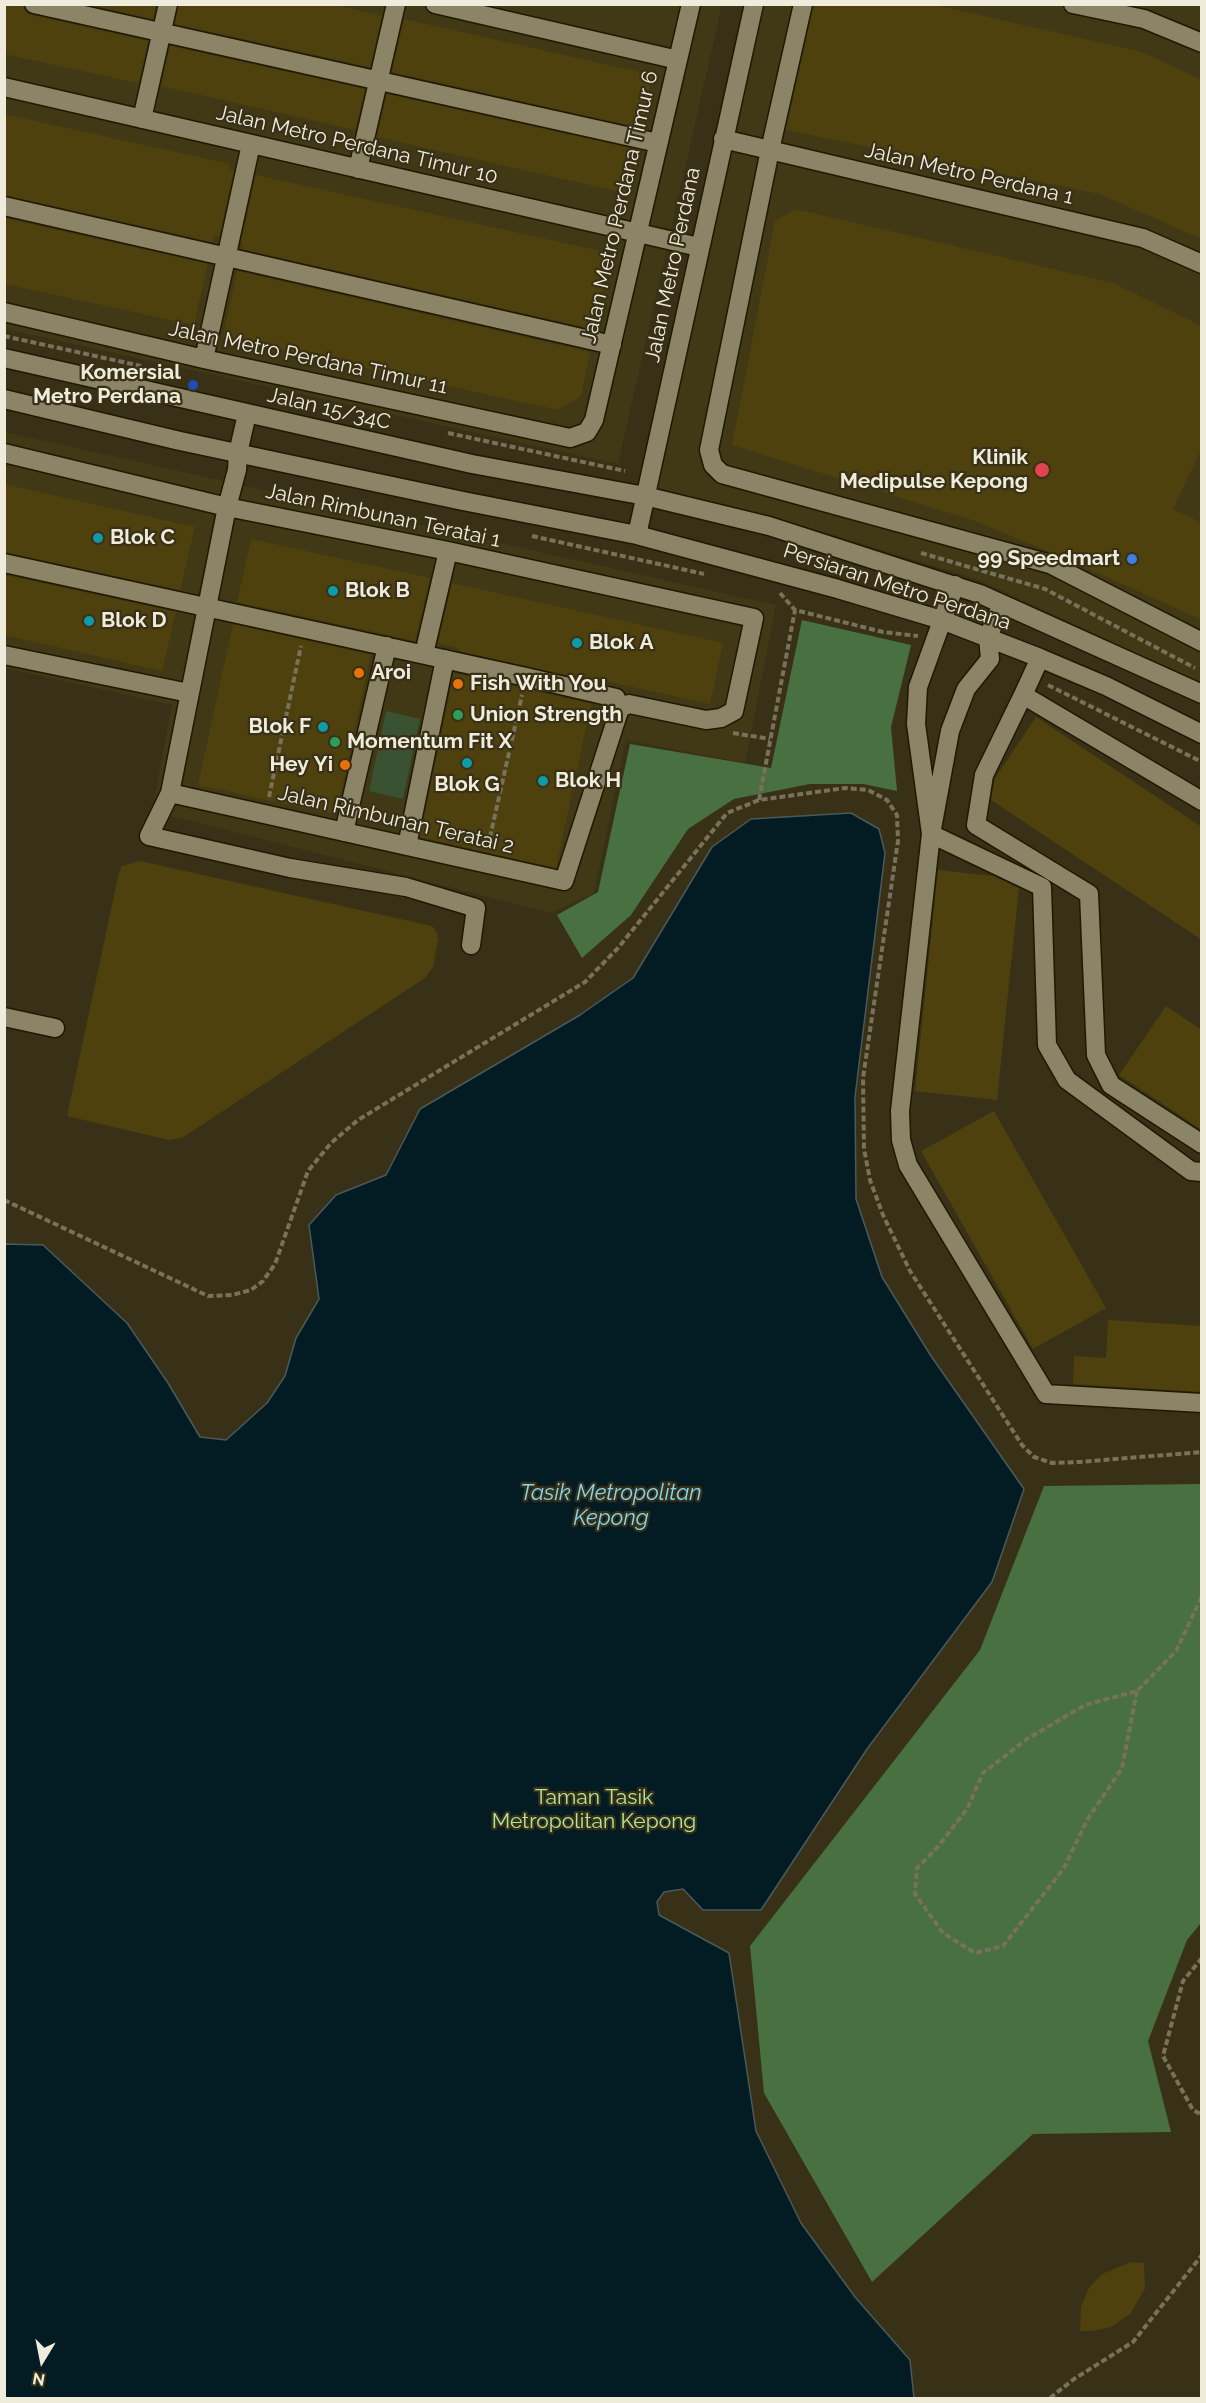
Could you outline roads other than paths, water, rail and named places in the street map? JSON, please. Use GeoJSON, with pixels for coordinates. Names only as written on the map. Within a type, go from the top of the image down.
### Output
{"type":"FeatureCollection","features":[{"type":"Feature","properties":{"kind":"street"},"geometry":{"type":"LineString","coordinates":[[34,4],[658,143]]}},
{"type":"Feature","properties":{"kind":"street"},"geometry":{"type":"LineString","coordinates":[[142,119],[168,4]]}},
{"type":"Feature","properties":{"kind":"street"},"geometry":{"type":"LineString","coordinates":[[358,169],[396,4]]}},
{"type":"Feature","properties":{"kind":"street"},"geometry":{"type":"LineString","coordinates":[[435,4],[678,60]]}},
{"type":"Feature","properties":{"kind":"street","name":"Jalan Metro Perdana Timur 6"},"geometry":{"type":"LineString","coordinates":[[594,420],[691,4]]}},
{"type":"Feature","properties":{"kind":"street","name":"Jalan Metro Perdana"},"geometry":{"type":"LineString","coordinates":[[637,535],[754,4]]}},
{"type":"Feature","properties":{"kind":"street"},"geometry":{"type":"LineString","coordinates":[[803,4],[770,150],[709,450],[713,465],[722,474],[1050,564],[1202,642]]}},
{"type":"Feature","properties":{"kind":"street"},"geometry":{"type":"LineString","coordinates":[[1073,4],[1143,19],[1202,43]]}},
{"type":"Feature","properties":{"kind":"street","name":"Jalan Metro Perdana Timur 10"},"geometry":{"type":"LineString","coordinates":[[4,87],[699,247]]}},
{"type":"Feature","properties":{"kind":"street","name":"Jalan Metro Perdana 1"},"geometry":{"type":"LineString","coordinates":[[723,139],[1143,238],[1202,264]]}},
{"type":"Feature","properties":{"kind":"street"},"geometry":{"type":"LineString","coordinates":[[204,358],[251,144]]}},
{"type":"Feature","properties":{"kind":"street"},"geometry":{"type":"LineString","coordinates":[[4,206],[612,345]]}},
{"type":"Feature","properties":{"kind":"street","name":"Jalan Metro Perdana Timur 11"},"geometry":{"type":"LineString","coordinates":[[4,312],[570,438],[587,432],[594,420]]}},
{"type":"Feature","properties":{"kind":"street","name":"Jalan 15/34C"},"geometry":{"type":"LineString","coordinates":[[4,358],[472,464],[645,496]]}},
{"type":"Feature","properties":{"kind":"street"},"geometry":{"type":"LineString","coordinates":[[4,399],[238,453],[637,535]]}},
{"type":"Feature","properties":{"kind":"street"},"geometry":{"type":"LineString","coordinates":[[247,414],[170,793],[149,836],[290,868],[406,887],[476,908],[471,945]]}},
{"type":"Feature","properties":{"kind":"street","name":"Jalan Rimbunan Teratai 1"},"geometry":{"type":"LineString","coordinates":[[4,453],[227,507],[448,551],[754,618],[734,711],[721,718],[706,720],[628,704],[620,708]]}},
{"type":"Feature","properties":{"kind":"street","name":"Persiaran Metro Perdana"},"geometry":{"type":"LineString","coordinates":[[645,496],[769,526],[955,585],[1202,694]]}},
{"type":"Feature","properties":{"kind":"street","name":"Persiaran Metro Perdana"},"geometry":{"type":"LineString","coordinates":[[637,535],[838,589],[942,620],[1106,686],[1202,734]]}},
{"type":"Feature","properties":{"kind":"street"},"geometry":{"type":"LineString","coordinates":[[424,654],[448,551]]}},
{"type":"Feature","properties":{"kind":"street"},"geometry":{"type":"LineString","coordinates":[[4,563],[616,698],[620,708]]}},
{"type":"Feature","properties":{"kind":"street"},"geometry":{"type":"LineString","coordinates":[[932,834],[916,724],[918,687],[955,585]]}},
{"type":"Feature","properties":{"kind":"street"},"geometry":{"type":"LineString","coordinates":[[1002,604],[988,637],[990,658],[966,689],[950,731],[932,834],[900,1112],[901,1140],[908,1164],[1046,1395],[1202,1403]]}},
{"type":"Feature","properties":{"kind":"street"},"geometry":{"type":"LineString","coordinates":[[344,832],[387,646]]}},
{"type":"Feature","properties":{"kind":"street"},"geometry":{"type":"LineString","coordinates":[[4,656],[189,693]]}},
{"type":"Feature","properties":{"kind":"street"},"geometry":{"type":"LineString","coordinates":[[1040,658],[984,775],[976,825],[1089,894],[1095,1055],[1111,1085],[1202,1144]]}},
{"type":"Feature","properties":{"kind":"street"},"geometry":{"type":"LineString","coordinates":[[407,846],[445,659]]}},
{"type":"Feature","properties":{"kind":"street"},"geometry":{"type":"LineString","coordinates":[[1023,694],[1202,801]]}},
{"type":"Feature","properties":{"kind":"street","name":"Jalan Rimbunan Teratai 2"},"geometry":{"type":"LineString","coordinates":[[170,793],[564,881],[620,708]]}},
{"type":"Feature","properties":{"kind":"street"},"geometry":{"type":"LineString","coordinates":[[932,834],[1042,887],[1047,1045],[1067,1080],[1191,1171],[1202,1172]]}},
{"type":"Feature","properties":{"kind":"street"},"geometry":{"type":"LineString","coordinates":[[4,1017],[55,1028]]}},
{"type":"Feature","properties":{"kind":"water","name":"Tasik Metropolitan Kepong"},"geometry":{"type":"Polygon","coordinates":[[[851,813],[879,829],[885,853],[855,1097],[856,1199],[882,1277],[931,1356],[1024,1489],[992,1582],[867,1749],[761,1910],[703,1910],[683,1889],[664,1892],[657,1902],[659,1915],[729,1953],[756,2131],[801,2223],[855,2297],[910,2360],[914,2398],[5,2398],[5,1244],[43,1245],[127,1323],[168,1383],[200,1437],[226,1440],[267,1403],[285,1376],[296,1338],[319,1299],[309,1225],[336,1195],[386,1175],[420,1109],[580,1015],[633,978],[712,847],[751,819],[851,813]]]}},
{"type":"Feature","properties":{"kind":"place","name":"Komersial Metro Perdana"},"geometry":{"type":"Point","coordinates":[193,385]}},
{"type":"Feature","properties":{"kind":"place","name":"Klinik Medipulse Kepong"},"geometry":{"type":"Point","coordinates":[1042,470]}},
{"type":"Feature","properties":{"kind":"place","name":"Blok C"},"geometry":{"type":"Point","coordinates":[98,538]}},
{"type":"Feature","properties":{"kind":"place","name":"99 Speedmart"},"geometry":{"type":"Point","coordinates":[1132,559]}},
{"type":"Feature","properties":{"kind":"place","name":"Blok B"},"geometry":{"type":"Point","coordinates":[333,591]}},
{"type":"Feature","properties":{"kind":"place","name":"Blok D"},"geometry":{"type":"Point","coordinates":[89,621]}},
{"type":"Feature","properties":{"kind":"place","name":"Blok A"},"geometry":{"type":"Point","coordinates":[577,643]}},
{"type":"Feature","properties":{"kind":"place","name":"Aroi"},"geometry":{"type":"Point","coordinates":[359,673]}},
{"type":"Feature","properties":{"kind":"place","name":"Fish With You"},"geometry":{"type":"Point","coordinates":[458,684]}},
{"type":"Feature","properties":{"kind":"place","name":"Union Strength"},"geometry":{"type":"Point","coordinates":[458,715]}},
{"type":"Feature","properties":{"kind":"place","name":"Blok F"},"geometry":{"type":"Point","coordinates":[323,727]}},
{"type":"Feature","properties":{"kind":"place","name":"Momentum Fit X"},"geometry":{"type":"Point","coordinates":[335,742]}},
{"type":"Feature","properties":{"kind":"place","name":"Blok G"},"geometry":{"type":"Point","coordinates":[467,763]}},
{"type":"Feature","properties":{"kind":"place","name":"Hey Yi"},"geometry":{"type":"Point","coordinates":[345,765]}},
{"type":"Feature","properties":{"kind":"place","name":"Blok H"},"geometry":{"type":"Point","coordinates":[543,781]}},
{"type":"Feature","properties":{"kind":"park label","name":"Taman Tasik Metropolitan Kepong"},"geometry":{"type":"Point","coordinates":[594,1810]}}]}
